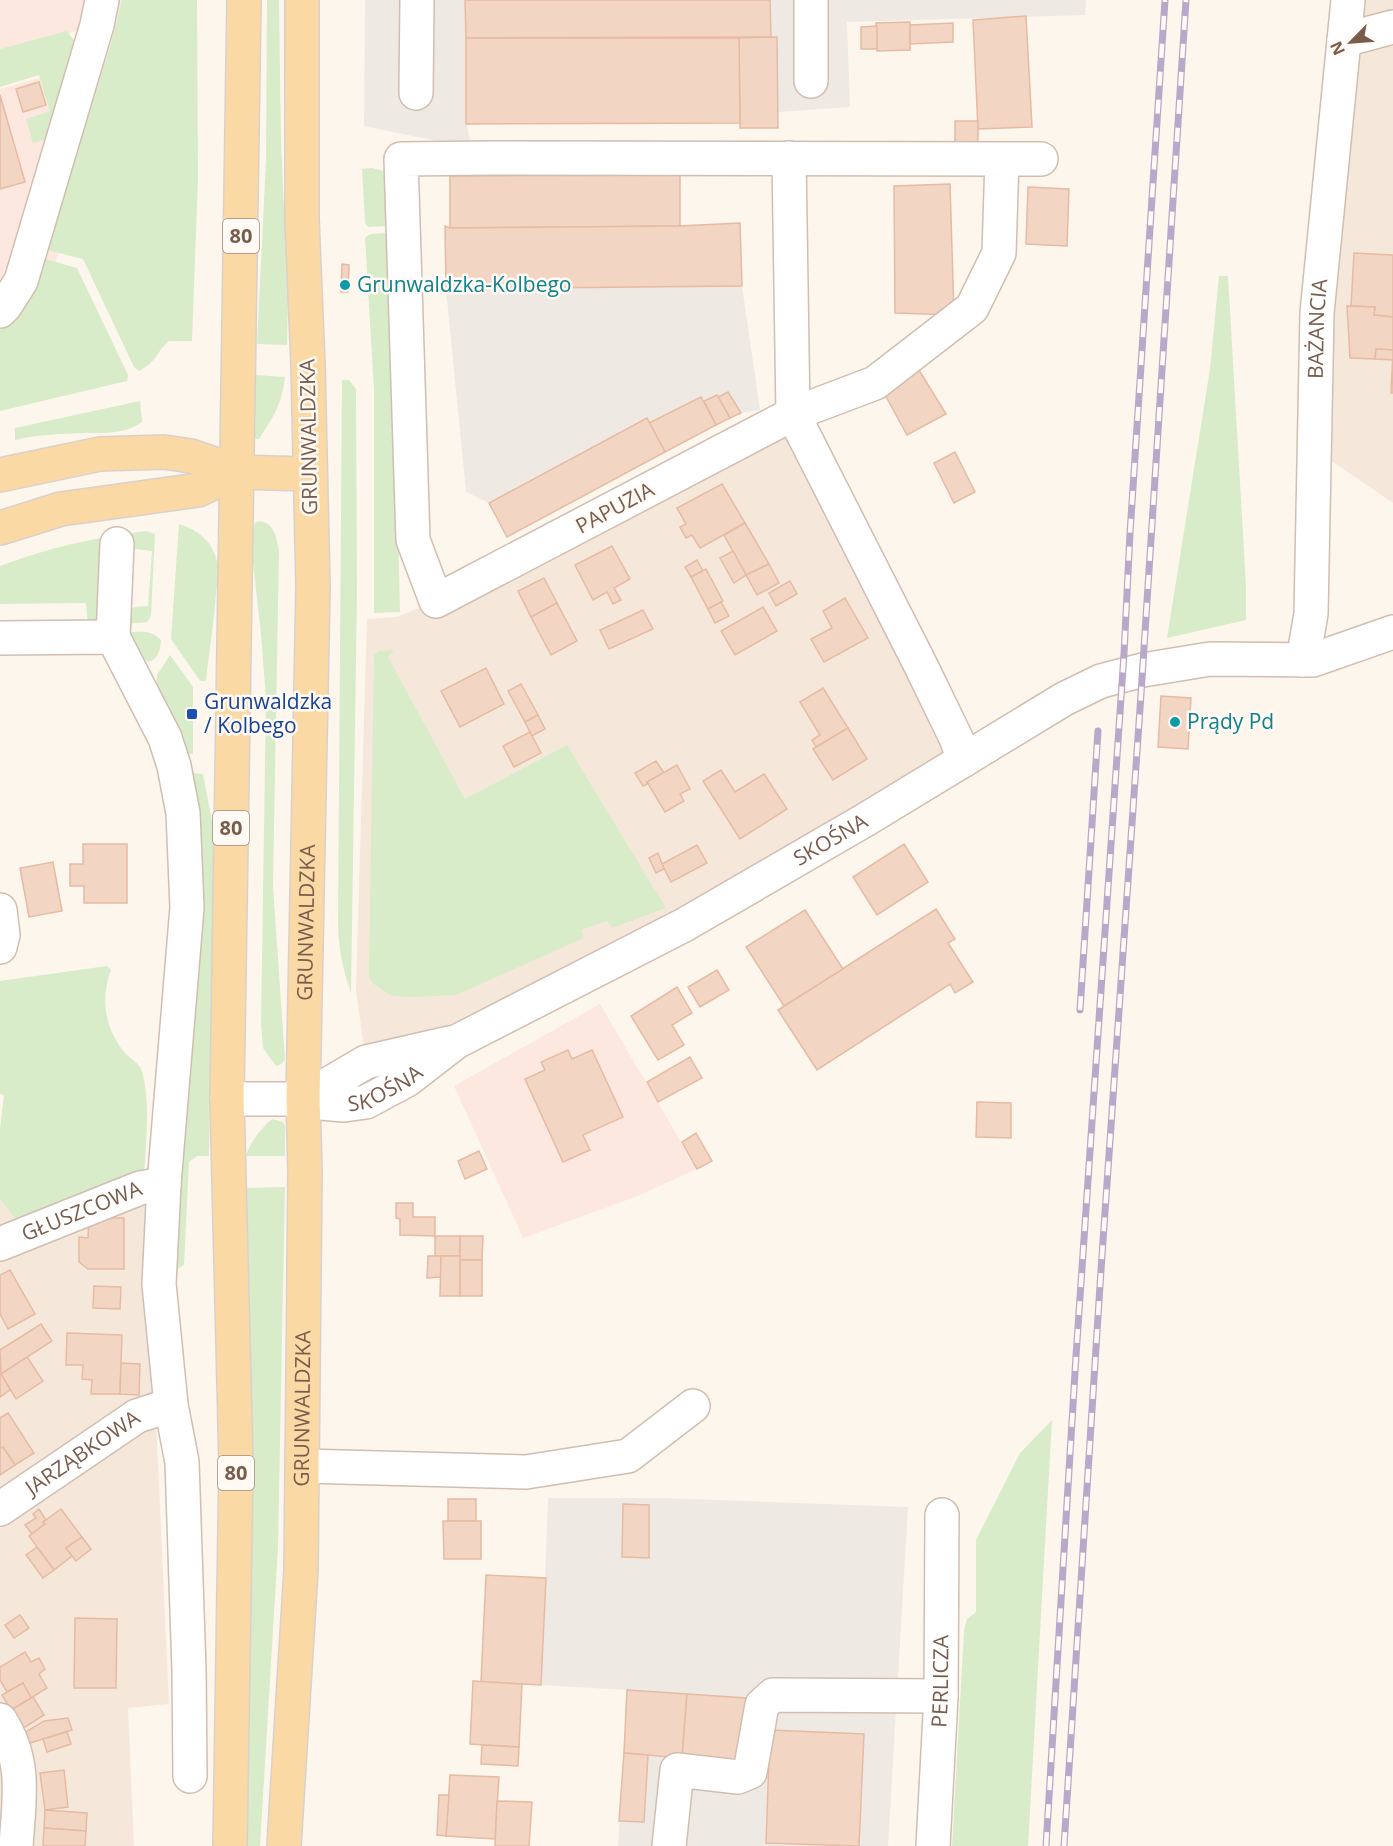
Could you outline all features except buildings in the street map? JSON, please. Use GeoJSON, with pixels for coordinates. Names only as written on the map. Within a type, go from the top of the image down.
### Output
{"type":"FeatureCollection","features":[{"type":"Feature","properties":{"kind":"main road","name":"80"},"geometry":{"type":"LineString","coordinates":[[230,1846],[236,1464],[227,1099],[244,0]]}},
{"type":"Feature","properties":{"kind":"main road","name":"GRUNWALDZKA"},"geometry":{"type":"LineString","coordinates":[[284,1846],[300,1582],[303,1466],[305,1172],[303,1099],[313,587],[302,219],[302,0]]}},
{"type":"Feature","properties":{"kind":"main road"},"geometry":{"type":"LineString","coordinates":[[0,475],[100,454],[164,453],[191,456],[237,472],[309,474]]}},
{"type":"Feature","properties":{"kind":"main road"},"geometry":{"type":"LineString","coordinates":[[0,528],[61,509],[198,490],[237,472]]}},
{"type":"Feature","properties":{"kind":"street"},"geometry":{"type":"LineString","coordinates":[[0,311],[21,281],[97,25],[102,0]]}},
{"type":"Feature","properties":{"kind":"street"},"geometry":{"type":"LineString","coordinates":[[416,93],[417,0]]}},
{"type":"Feature","properties":{"kind":"street"},"geometry":{"type":"LineString","coordinates":[[811,0],[811,81]]}},
{"type":"Feature","properties":{"kind":"street","name":"BAŻANCIA"},"geometry":{"type":"LineString","coordinates":[[1308,660],[1311,614],[1317,313],[1348,0]]}},
{"type":"Feature","properties":{"kind":"street"},"geometry":{"type":"LineString","coordinates":[[1344,40],[1393,27]]}},
{"type":"Feature","properties":{"kind":"street"},"geometry":{"type":"LineString","coordinates":[[964,760],[956,738],[920,664],[793,414],[789,158],[1041,159]]}},
{"type":"Feature","properties":{"kind":"street","name":"PAPUZIA"},"geometry":{"type":"LineString","coordinates":[[789,158],[401,159],[413,540],[436,601],[793,414],[875,383],[972,308],[999,253],[1002,159]]}},
{"type":"Feature","properties":{"kind":"street"},"geometry":{"type":"LineString","coordinates":[[117,544],[113,637],[165,738],[174,766],[183,813],[186,907],[164,1184],[159,1284],[171,1405],[182,1462],[190,1776]]}},
{"type":"Feature","properties":{"kind":"street","name":"SKOŚNA"},"geometry":{"type":"LineString","coordinates":[[227,1099],[303,1099],[344,1105],[366,1102],[407,1080],[456,1042],[684,925],[865,820],[1064,699],[1101,681],[1143,670],[1210,659],[1308,660],[1393,632]]}},
{"type":"Feature","properties":{"kind":"street"},"geometry":{"type":"LineString","coordinates":[[0,638],[113,637]]}},
{"type":"Feature","properties":{"kind":"street"},"geometry":{"type":"LineString","coordinates":[[0,910],[3,935],[0,947]]}},
{"type":"Feature","properties":{"kind":"street","name":"GŁUSZCOWA"},"geometry":{"type":"LineString","coordinates":[[0,1244],[140,1188],[164,1184]]}},
{"type":"Feature","properties":{"kind":"street","name":"JARZĄBKOWA"},"geometry":{"type":"LineString","coordinates":[[0,1509],[137,1416],[171,1405]]}},
{"type":"Feature","properties":{"kind":"street"},"geometry":{"type":"LineString","coordinates":[[303,1466],[526,1472],[628,1456],[693,1406]]}},
{"type":"Feature","properties":{"kind":"street","name":"PERLICZA"},"geometry":{"type":"LineString","coordinates":[[933,1846],[941,1696],[942,1515]]}},
{"type":"Feature","properties":{"kind":"street"},"geometry":{"type":"LineString","coordinates":[[669,1846],[677,1770],[738,1777],[750,1772],[762,1705],[773,1695],[941,1696]]}},
{"type":"Feature","properties":{"kind":"street"},"geometry":{"type":"LineString","coordinates":[[0,1720],[16,1755],[20,1779],[16,1846]]}},
{"type":"Feature","properties":{"kind":"shaded area"},"geometry":{"type":"Polygon","coordinates":[[[0,0],[129,0],[126,18],[0,51],[0,0]]]}},
{"type":"Feature","properties":{"kind":"shaded area"},"geometry":{"type":"Polygon","coordinates":[[[365,0],[1086,0],[1085,15],[847,22],[850,107],[778,112],[778,128],[740,128],[739,123],[467,124],[471,148],[364,126],[365,0]]]}},
{"type":"Feature","properties":{"kind":"shaded area"},"geometry":{"type":"Polygon","coordinates":[[[1348,0],[1393,0],[1393,503],[1314,449],[1348,0]]]}},
{"type":"Feature","properties":{"kind":"shaded area"},"geometry":{"type":"Polygon","coordinates":[[[114,57],[54,269],[0,342],[0,89],[114,57]]]}},
{"type":"Feature","properties":{"kind":"shaded area"},"geometry":{"type":"Polygon","coordinates":[[[680,175],[680,225],[740,223],[742,286],[760,410],[741,413],[730,418],[507,537],[489,503],[466,492],[446,289],[445,226],[450,227],[450,176],[680,175]]]}},
{"type":"Feature","properties":{"kind":"shaded area"},"geometry":{"type":"Polygon","coordinates":[[[793,414],[964,760],[366,1102],[364,1083],[366,1062],[356,990],[367,619],[397,617],[436,601],[793,414]]]}},
{"type":"Feature","properties":{"kind":"shaded area"},"geometry":{"type":"Polygon","coordinates":[[[600,1004],[697,1169],[635,1197],[523,1238],[454,1086],[600,1004]]]}},
{"type":"Feature","properties":{"kind":"shaded area"},"geometry":{"type":"Polygon","coordinates":[[[0,1199],[18,1223],[146,1200],[169,1704],[128,1708],[134,1846],[0,1846],[0,1199]]]}},
{"type":"Feature","properties":{"kind":"shaded area"},"geometry":{"type":"Polygon","coordinates":[[[548,1498],[662,1498],[908,1507],[888,1846],[618,1846],[627,1690],[541,1685],[548,1498]]]}},
{"type":"Feature","properties":{"kind":"green space"},"geometry":{"type":"Polygon","coordinates":[[[122,0],[197,0],[198,179],[192,341],[169,341],[150,364],[139,371],[134,367],[83,259],[47,250],[112,40],[122,0]]]}},
{"type":"Feature","properties":{"kind":"green space"},"geometry":{"type":"Polygon","coordinates":[[[267,0],[279,0],[281,142],[288,295],[287,345],[257,344],[266,160],[267,0]]]}},
{"type":"Feature","properties":{"kind":"green space"},"geometry":{"type":"Polygon","coordinates":[[[67,31],[80,49],[54,137],[33,143],[26,119],[50,111],[39,75],[0,87],[0,49],[67,31]]]}},
{"type":"Feature","properties":{"kind":"green space"},"geometry":{"type":"Polygon","coordinates":[[[372,168],[383,171],[388,180],[389,222],[386,226],[368,227],[365,223],[362,169],[372,168]]]}},
{"type":"Feature","properties":{"kind":"green space"},"geometry":{"type":"Polygon","coordinates":[[[386,233],[391,237],[400,612],[374,613],[374,390],[365,238],[370,234],[386,233]]]}},
{"type":"Feature","properties":{"kind":"green space"},"geometry":{"type":"Polygon","coordinates":[[[46,259],[77,268],[128,375],[127,381],[0,411],[0,330],[29,299],[46,259]]]}},
{"type":"Feature","properties":{"kind":"green space"},"geometry":{"type":"Polygon","coordinates":[[[1219,276],[1228,276],[1246,620],[1167,638],[1210,369],[1219,276]]]}},
{"type":"Feature","properties":{"kind":"green space"},"geometry":{"type":"Polygon","coordinates":[[[256,375],[285,377],[282,395],[276,410],[259,439],[255,439],[253,435],[256,375]]]}},
{"type":"Feature","properties":{"kind":"green space"},"geometry":{"type":"Polygon","coordinates":[[[342,380],[349,380],[356,389],[357,593],[351,993],[342,958],[338,923],[342,380]]]}},
{"type":"Feature","properties":{"kind":"green space"},"geometry":{"type":"Polygon","coordinates":[[[140,401],[142,422],[129,429],[109,433],[42,435],[15,440],[15,428],[140,401]]]}},
{"type":"Feature","properties":{"kind":"green space"},"geometry":{"type":"Polygon","coordinates":[[[259,521],[272,528],[279,550],[273,886],[285,1060],[276,1066],[263,1048],[261,1024],[266,699],[250,536],[255,523],[259,521]]]}},
{"type":"Feature","properties":{"kind":"green space"},"geometry":{"type":"Polygon","coordinates":[[[179,524],[208,542],[218,565],[206,681],[200,681],[171,639],[179,524]]]}},
{"type":"Feature","properties":{"kind":"green space"},"geometry":{"type":"Polygon","coordinates":[[[146,531],[155,534],[151,616],[147,622],[126,624],[128,614],[132,609],[148,606],[152,551],[135,549],[132,546],[99,619],[88,625],[86,603],[0,604],[0,566],[72,544],[146,531]]]}},
{"type":"Feature","properties":{"kind":"green space"},"geometry":{"type":"Polygon","coordinates":[[[128,632],[142,632],[157,636],[161,640],[157,656],[149,662],[136,655],[128,632]]]}},
{"type":"Feature","properties":{"kind":"green space"},"geometry":{"type":"Polygon","coordinates":[[[379,651],[394,651],[388,657],[465,799],[567,745],[666,908],[612,928],[607,921],[581,930],[584,938],[456,995],[394,996],[371,982],[369,974],[374,655],[379,651]]]}},
{"type":"Feature","properties":{"kind":"green space"},"geometry":{"type":"Polygon","coordinates":[[[170,655],[193,687],[193,754],[188,754],[182,749],[156,693],[157,675],[170,655]]]}},
{"type":"Feature","properties":{"kind":"green space"},"geometry":{"type":"Polygon","coordinates":[[[191,773],[203,774],[214,832],[209,1156],[197,1156],[189,1162],[184,1265],[174,1271],[191,773]]]}},
{"type":"Feature","properties":{"kind":"green space"},"geometry":{"type":"Polygon","coordinates":[[[107,966],[111,970],[105,1003],[109,1024],[118,1044],[140,1067],[144,1080],[147,1121],[144,1175],[18,1223],[0,1199],[0,1129],[4,1095],[0,1094],[0,981],[107,966]]]}},
{"type":"Feature","properties":{"kind":"green space"},"geometry":{"type":"Polygon","coordinates":[[[272,1119],[283,1122],[285,1126],[285,1156],[246,1156],[256,1136],[272,1119]]]}},
{"type":"Feature","properties":{"kind":"green space"},"geometry":{"type":"Polygon","coordinates":[[[285,1187],[278,1547],[260,1846],[245,1846],[253,1474],[244,1188],[285,1187]]]}},
{"type":"Feature","properties":{"kind":"green space"},"geometry":{"type":"Polygon","coordinates":[[[1052,1420],[1028,1846],[952,1846],[964,1630],[967,1619],[976,1612],[976,1540],[1020,1453],[1052,1420]]]}},
{"type":"Feature","properties":{"kind":"railway"},"geometry":{"type":"LineString","coordinates":[[1046,1846],[1165,0]]}},
{"type":"Feature","properties":{"kind":"railway"},"geometry":{"type":"LineString","coordinates":[[1064,1846],[1186,0]]}},
{"type":"Feature","properties":{"kind":"railway"},"geometry":{"type":"LineString","coordinates":[[1080,1010],[1098,731]]}},
{"type":"Feature","properties":{"kind":"place","name":"Grunwaldzka-Kolbego"},"geometry":{"type":"Point","coordinates":[345,285]}},
{"type":"Feature","properties":{"kind":"place","name":"Grunwaldzka / Kolbego"},"geometry":{"type":"Point","coordinates":[192,714]}},
{"type":"Feature","properties":{"kind":"place","name":"Prądy Pd"},"geometry":{"type":"Point","coordinates":[1175,722]}}]}
